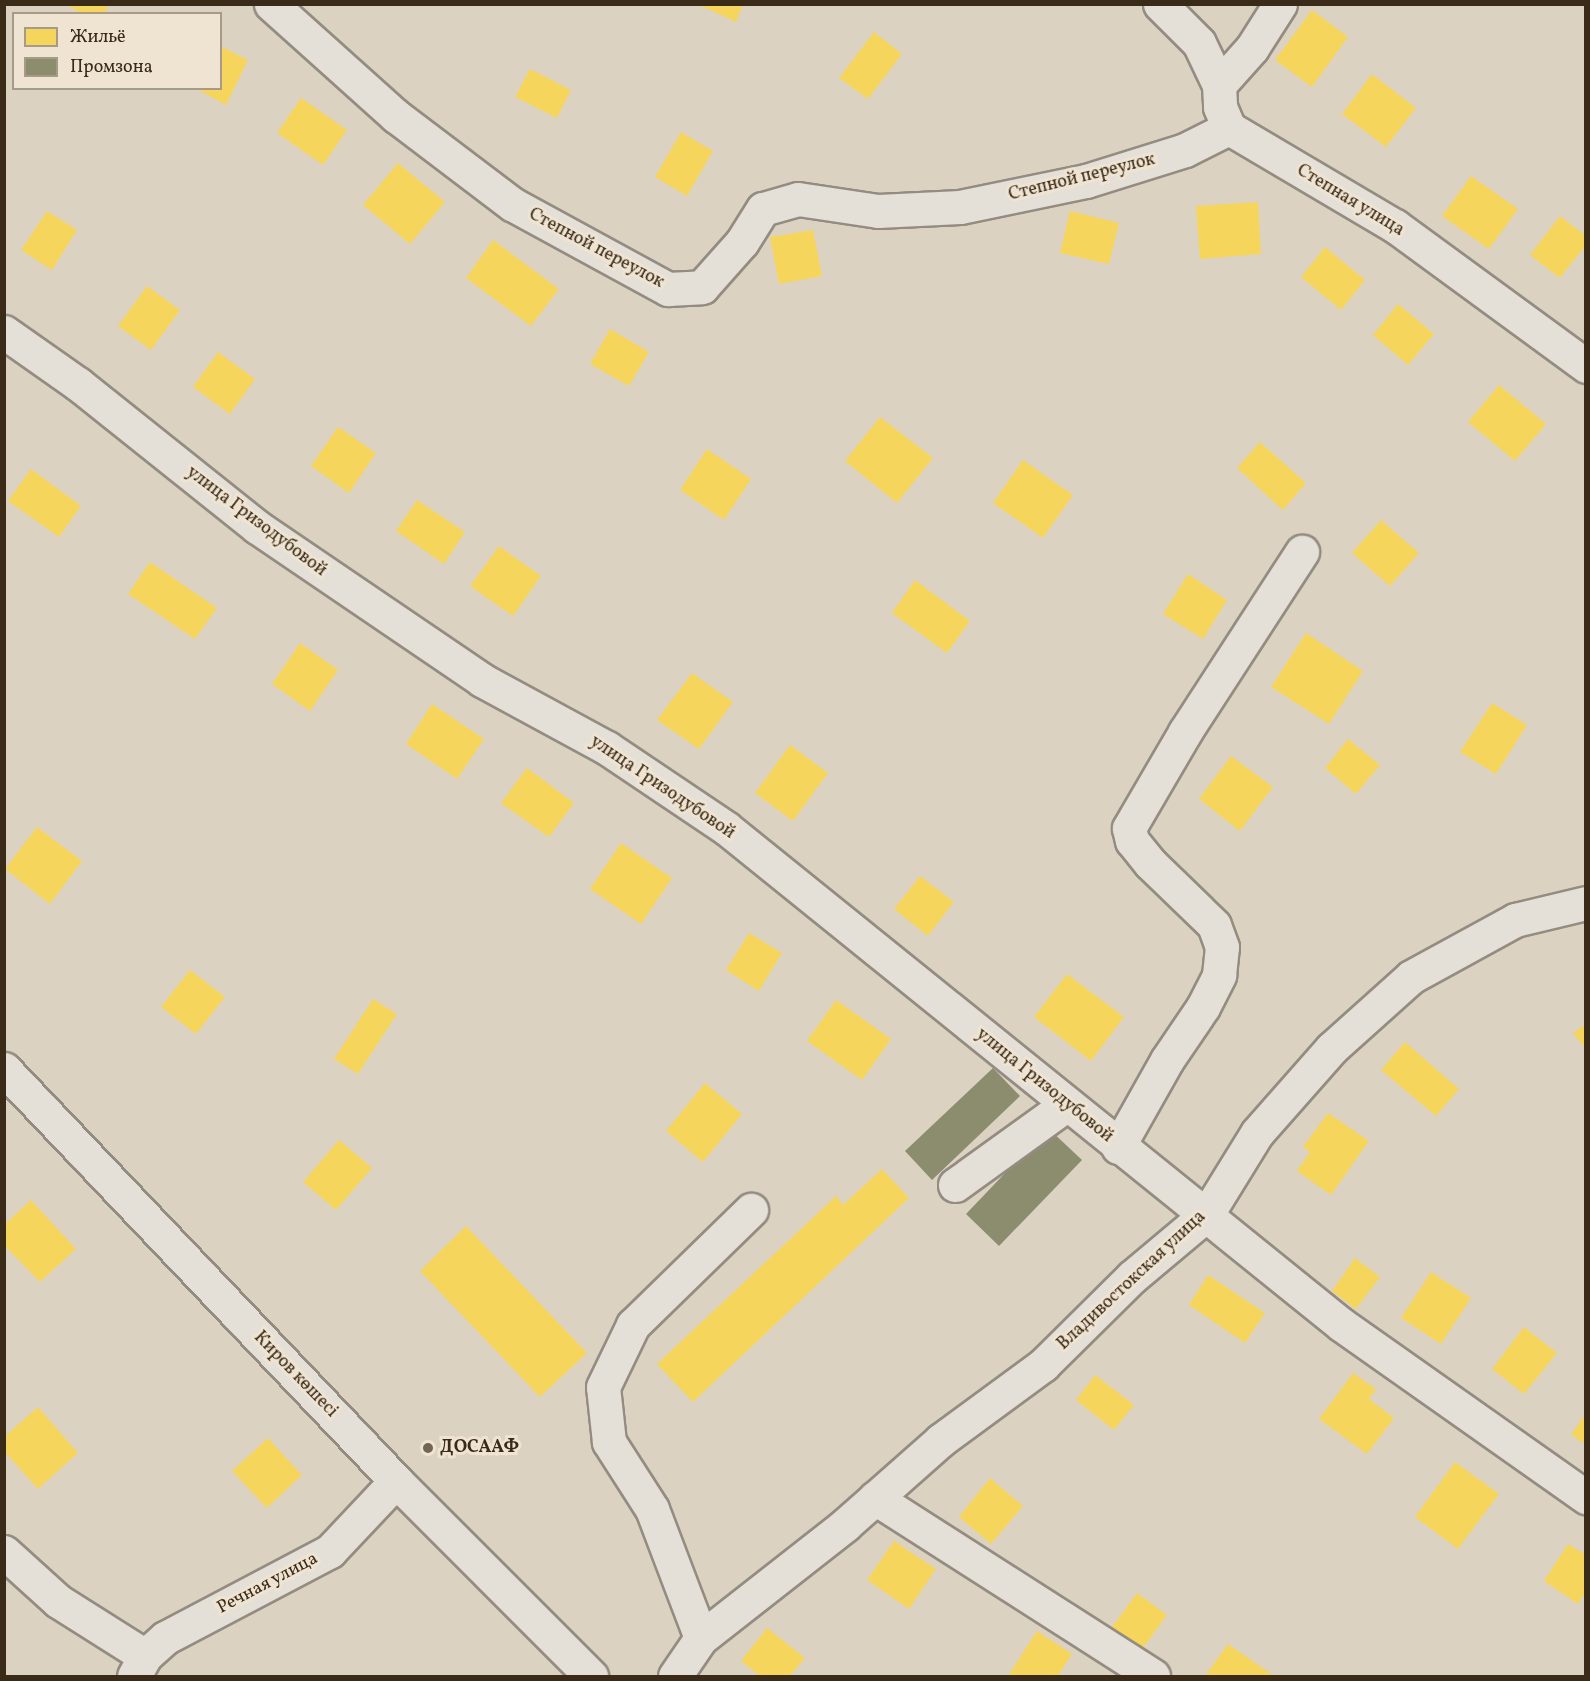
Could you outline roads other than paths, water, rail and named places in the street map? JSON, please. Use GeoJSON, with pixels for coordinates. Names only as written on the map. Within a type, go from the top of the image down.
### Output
{"type":"FeatureCollection","features":[{"type":"Feature","properties":{"kind":"street","name":"Степной переулок"},"geometry":{"type":"LineString","coordinates":[[271,4],[396,116],[512,204],[668,289],[702,287],[742,242],[763,209],[798,199],[878,211],[960,207],[1086,181],[1185,150],[1229,128]]}},
{"type":"Feature","properties":{"kind":"street"},"geometry":{"type":"LineString","coordinates":[[1160,4],[1199,44],[1219,85],[1220,107],[1229,128]]}},
{"type":"Feature","properties":{"kind":"street"},"geometry":{"type":"LineString","coordinates":[[1219,85],[1252,48],[1280,4]]}},
{"type":"Feature","properties":{"kind":"street","name":"Степная улица"},"geometry":{"type":"LineString","coordinates":[[1229,128],[1395,226],[1586,366]]}},
{"type":"Feature","properties":{"kind":"street","name":"улица Гризодубовой"},"geometry":{"type":"LineString","coordinates":[[4,333],[78,384],[257,527],[482,680],[607,748],[726,828],[1118,1147],[1207,1214],[1342,1325],[1586,1497]]}},
{"type":"Feature","properties":{"kind":"street"},"geometry":{"type":"LineString","coordinates":[[1118,1147],[1167,1060],[1203,1007],[1219,975],[1222,947],[1214,925],[1150,863],[1132,841],[1129,828],[1185,732],[1302,552]]}},
{"type":"Feature","properties":{"kind":"street","name":"Владивостокская улица"},"geometry":{"type":"LineString","coordinates":[[675,1677],[701,1638],[875,1498],[940,1440],[1043,1365],[1132,1277],[1207,1214],[1257,1133],[1332,1048],[1412,977],[1515,920],[1586,903]]}},
{"type":"Feature","properties":{"kind":"street","name":"Киров көшесі"},"geometry":{"type":"LineString","coordinates":[[4,1069],[396,1481],[591,1677]]}},
{"type":"Feature","properties":{"kind":"street"},"geometry":{"type":"LineString","coordinates":[[955,1185],[1066,1105]]}},
{"type":"Feature","properties":{"kind":"street"},"geometry":{"type":"LineString","coordinates":[[701,1638],[674,1561],[652,1509],[609,1442],[603,1387],[633,1326],[751,1210]]}},
{"type":"Feature","properties":{"kind":"street","name":"Речная улица"},"geometry":{"type":"LineString","coordinates":[[140,1666],[165,1638],[330,1551],[396,1481]]}},
{"type":"Feature","properties":{"kind":"street"},"geometry":{"type":"LineString","coordinates":[[875,1498],[1153,1677]]}},
{"type":"Feature","properties":{"kind":"street"},"geometry":{"type":"LineString","coordinates":[[4,1552],[58,1601],[140,1666]]}},
{"type":"Feature","properties":{"kind":"place","name":"ДОСААФ"},"geometry":{"type":"Point","coordinates":[428,1448]}}]}
